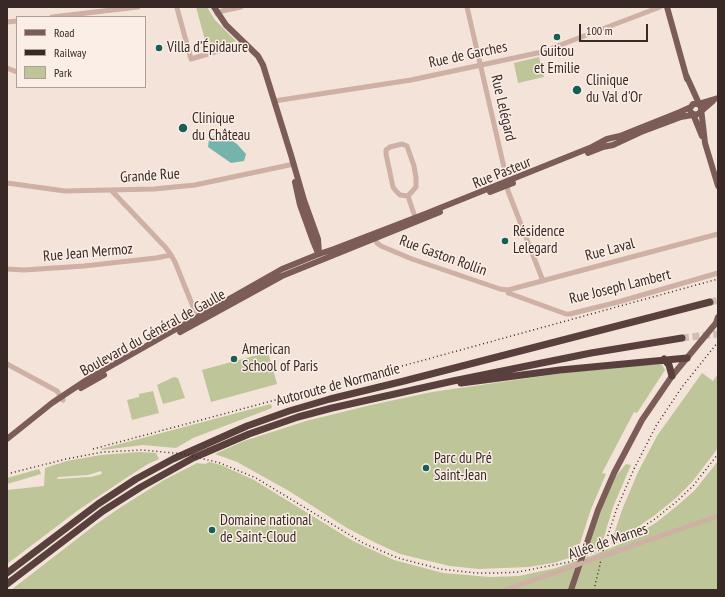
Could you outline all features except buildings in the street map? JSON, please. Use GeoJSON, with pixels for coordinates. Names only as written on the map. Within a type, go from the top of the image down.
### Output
{"type":"FeatureCollection","features":[{"type":"Feature","properties":{"kind":"highway","name":"Autoroute de Normandie"},"geometry":{"type":"LineString","coordinates":[[7,573],[87,512],[136,479],[173,459],[247,426],[289,411],[330,399],[710,302]]}},
{"type":"Feature","properties":{"kind":"highway","name":"Autoroute de Normandie"},"geometry":{"type":"LineString","coordinates":[[7,584],[103,511],[141,487],[193,458],[249,434],[298,417],[453,381],[591,353],[682,338]]}},
{"type":"Feature","properties":{"kind":"highway"},"geometry":{"type":"LineString","coordinates":[[453,381],[462,383],[560,370],[685,358]]}},
{"type":"Feature","properties":{"kind":"highway"},"geometry":{"type":"LineString","coordinates":[[664,359],[669,365],[672,376]]}},
{"type":"Feature","properties":{"kind":"main road"},"geometry":{"type":"LineString","coordinates":[[214,7],[217,14],[236,36],[258,56],[263,65],[294,166],[300,205],[320,257]]}},
{"type":"Feature","properties":{"kind":"main road"},"geometry":{"type":"LineString","coordinates":[[667,7],[694,105]]}},
{"type":"Feature","properties":{"kind":"main road"},"geometry":{"type":"LineString","coordinates":[[693,114],[698,114],[717,98]]}},
{"type":"Feature","properties":{"kind":"main road","name":"Rue Pasteur"},"geometry":{"type":"LineString","coordinates":[[320,257],[375,239],[416,220],[592,147],[610,138],[620,136],[694,105],[717,98]]}},
{"type":"Feature","properties":{"kind":"main road"},"geometry":{"type":"LineString","coordinates":[[694,105],[700,106],[705,143]]}},
{"type":"Feature","properties":{"kind":"main road"},"geometry":{"type":"LineString","coordinates":[[694,105],[690,110],[705,143],[718,186]]}},
{"type":"Feature","properties":{"kind":"main road","name":"Rue Pasteur"},"geometry":{"type":"LineString","coordinates":[[506,183],[603,147],[613,145],[641,132],[693,114]]}},
{"type":"Feature","properties":{"kind":"main road"},"geometry":{"type":"LineString","coordinates":[[610,138],[613,145]]}},
{"type":"Feature","properties":{"kind":"main road","name":"Rue Pasteur"},"geometry":{"type":"LineString","coordinates":[[320,257],[334,249],[416,220]]}},
{"type":"Feature","properties":{"kind":"main road","name":"Boulevard du Général de Gaulle"},"geometry":{"type":"LineString","coordinates":[[198,320],[290,266],[302,260],[320,257]]}},
{"type":"Feature","properties":{"kind":"main road","name":"Boulevard du Général de Gaulle"},"geometry":{"type":"LineString","coordinates":[[7,439],[88,379],[320,257]]}},
{"type":"Feature","properties":{"kind":"main road"},"geometry":{"type":"LineString","coordinates":[[290,266],[295,271],[302,260]]}},
{"type":"Feature","properties":{"kind":"main road"},"geometry":{"type":"LineString","coordinates":[[685,358],[695,350],[716,323],[718,316]]}},
{"type":"Feature","properties":{"kind":"main road"},"geometry":{"type":"LineString","coordinates":[[571,590],[593,522],[608,486],[645,414],[685,358],[718,316]]}},
{"type":"Feature","properties":{"kind":"main road","name":"Boulevard du Général de Gaulle"},"geometry":{"type":"LineString","coordinates":[[7,443],[62,398]]}},
{"type":"Feature","properties":{"kind":"street"},"geometry":{"type":"LineString","coordinates":[[76,16],[108,9],[138,7]]}},
{"type":"Feature","properties":{"kind":"street"},"geometry":{"type":"LineString","coordinates":[[217,14],[222,11],[241,7]]}},
{"type":"Feature","properties":{"kind":"street","name":"Rue Lelégard"},"geometry":{"type":"LineString","coordinates":[[468,7],[506,176],[508,191],[543,281]]}},
{"type":"Feature","properties":{"kind":"street","name":"Rue de Garches"},"geometry":{"type":"LineString","coordinates":[[274,101],[411,80],[542,52],[654,8],[660,7]]}},
{"type":"Feature","properties":{"kind":"street"},"geometry":{"type":"LineString","coordinates":[[177,8],[191,59],[245,43]]}},
{"type":"Feature","properties":{"kind":"street"},"geometry":{"type":"LineString","coordinates":[[402,144],[407,146],[414,166],[416,178],[416,187],[408,196],[400,195],[393,187],[386,154],[386,150],[390,147],[402,144]]}},
{"type":"Feature","properties":{"kind":"street","name":"Grande Rue"},"geometry":{"type":"LineString","coordinates":[[7,183],[65,191],[154,189],[195,185],[294,166]]}},
{"type":"Feature","properties":{"kind":"street"},"geometry":{"type":"LineString","coordinates":[[112,191],[171,255],[198,320]]}},
{"type":"Feature","properties":{"kind":"street"},"geometry":{"type":"LineString","coordinates":[[408,196],[416,220]]}},
{"type":"Feature","properties":{"kind":"street","name":"Rue Laval"},"geometry":{"type":"LineString","coordinates":[[508,290],[718,234]]}},
{"type":"Feature","properties":{"kind":"street","name":"Rue Gaston Rollin"},"geometry":{"type":"LineString","coordinates":[[375,239],[381,246],[412,259],[500,289],[508,290]]}},
{"type":"Feature","properties":{"kind":"street","name":"Rue Jean Mermoz"},"geometry":{"type":"LineString","coordinates":[[7,269],[24,270],[84,266],[171,255]]}},
{"type":"Feature","properties":{"kind":"street","name":"Rue Joseph Lambert"},"geometry":{"type":"LineString","coordinates":[[508,290],[508,293],[566,314],[570,314],[618,302],[718,273]]}},
{"type":"Feature","properties":{"kind":"street"},"geometry":{"type":"LineString","coordinates":[[7,364],[57,391],[62,398]]}},
{"type":"Feature","properties":{"kind":"street","name":"Allée de Marnes"},"geometry":{"type":"LineString","coordinates":[[505,590],[718,516]]}},
{"type":"Feature","properties":{"kind":"green space"},"geometry":{"type":"Polygon","coordinates":[[[196,7],[207,7],[215,20],[236,41],[208,51],[196,7]]]}},
{"type":"Feature","properties":{"kind":"green space"},"geometry":{"type":"Polygon","coordinates":[[[539,57],[544,77],[518,83],[514,63],[539,57]]]}},
{"type":"Feature","properties":{"kind":"green space"},"geometry":{"type":"Polygon","coordinates":[[[268,352],[277,384],[211,402],[202,370],[268,352]]]}},
{"type":"Feature","properties":{"kind":"green space","name":"Parc du Pré Saint-Jean"},"geometry":{"type":"Polygon","coordinates":[[[661,363],[665,370],[637,413],[634,412],[602,473],[606,474],[591,509],[576,556],[553,563],[528,567],[479,569],[450,566],[400,554],[347,528],[289,491],[237,462],[215,454],[244,441],[306,421],[432,392],[592,369],[661,363]]]}},
{"type":"Feature","properties":{"kind":"green space"},"geometry":{"type":"Polygon","coordinates":[[[702,373],[713,381],[718,374],[718,448],[692,482],[676,498],[632,531],[611,543],[622,510],[638,472],[657,436],[702,373]]]}},
{"type":"Feature","properties":{"kind":"green space"},"geometry":{"type":"Polygon","coordinates":[[[174,377],[178,378],[185,398],[163,404],[157,385],[174,377]]]}},
{"type":"Feature","properties":{"kind":"green space"},"geometry":{"type":"Polygon","coordinates":[[[153,391],[159,413],[132,420],[127,400],[139,397],[139,394],[153,391]]]}},
{"type":"Feature","properties":{"kind":"green space"},"geometry":{"type":"Polygon","coordinates":[[[271,404],[272,408],[193,438],[176,448],[143,445],[101,449],[271,404]]]}},
{"type":"Feature","properties":{"kind":"green space"},"geometry":{"type":"Polygon","coordinates":[[[139,452],[156,453],[159,459],[148,464],[77,511],[7,564],[7,490],[44,486],[45,468],[67,461],[101,455],[139,452]],[[101,471],[88,475],[58,477],[57,479],[91,477],[102,474],[101,471]]]}},
{"type":"Feature","properties":{"kind":"green space","name":"Domaine national de Saint-Cloud"},"geometry":{"type":"Polygon","coordinates":[[[718,461],[718,590],[11,590],[95,525],[121,507],[164,480],[197,463],[205,464],[209,462],[221,465],[254,480],[353,541],[394,560],[443,573],[490,577],[519,576],[556,568],[625,542],[657,522],[678,505],[695,490],[718,461]]]}},
{"type":"Feature","properties":{"kind":"green space"},"geometry":{"type":"Polygon","coordinates":[[[626,464],[631,465],[613,507],[601,547],[586,553],[600,510],[615,477],[626,464]]]}},
{"type":"Feature","properties":{"kind":"green space"},"geometry":{"type":"Polygon","coordinates":[[[39,469],[41,474],[7,484],[7,478],[39,469]]]}},
{"type":"Feature","properties":{"kind":"water"},"geometry":{"type":"Polygon","coordinates":[[[215,135],[224,136],[237,144],[246,154],[244,161],[231,163],[208,147],[209,140],[215,135]]]}},
{"type":"Feature","properties":{"kind":"tunnel"},"geometry":{"type":"LineString","coordinates":[[710,302],[718,300]]}},
{"type":"Feature","properties":{"kind":"tunnel"},"geometry":{"type":"LineString","coordinates":[[682,338],[718,334]]}},
{"type":"Feature","properties":{"kind":"railway"},"geometry":{"type":"LineString","coordinates":[[93,449],[718,279]]}},
{"type":"Feature","properties":{"kind":"railway"},"geometry":{"type":"LineString","coordinates":[[594,590],[604,547],[617,508],[634,469],[656,426],[682,387],[718,342]]}},
{"type":"Feature","properties":{"kind":"railway"},"geometry":{"type":"LineString","coordinates":[[7,474],[66,459],[103,452],[142,450],[184,454],[220,463],[256,478],[363,543],[398,558],[440,569],[476,573],[498,573],[518,572],[569,562],[625,538],[655,519],[676,502],[693,486],[718,454]]}},
{"type":"Feature","properties":{"kind":"place","name":"Guitou et Emilie"},"geometry":{"type":"Point","coordinates":[557,37]}},
{"type":"Feature","properties":{"kind":"place","name":"Villa d'Épidaure"},"geometry":{"type":"Point","coordinates":[159,48]}},
{"type":"Feature","properties":{"kind":"place","name":"Clinique du Val d'Or"},"geometry":{"type":"Point","coordinates":[577,90]}},
{"type":"Feature","properties":{"kind":"place","name":"Clinique du Château"},"geometry":{"type":"Point","coordinates":[183,128]}},
{"type":"Feature","properties":{"kind":"place","name":"Résidence Lelegard"},"geometry":{"type":"Point","coordinates":[505,241]}},
{"type":"Feature","properties":{"kind":"place","name":"American School of Paris"},"geometry":{"type":"Point","coordinates":[234,359]}},
{"type":"Feature","properties":{"kind":"place","name":"Parc du Pré Saint-Jean"},"geometry":{"type":"Point","coordinates":[426,468]}},
{"type":"Feature","properties":{"kind":"place","name":"Domaine national de Saint-Cloud"},"geometry":{"type":"Point","coordinates":[212,530]}}]}
